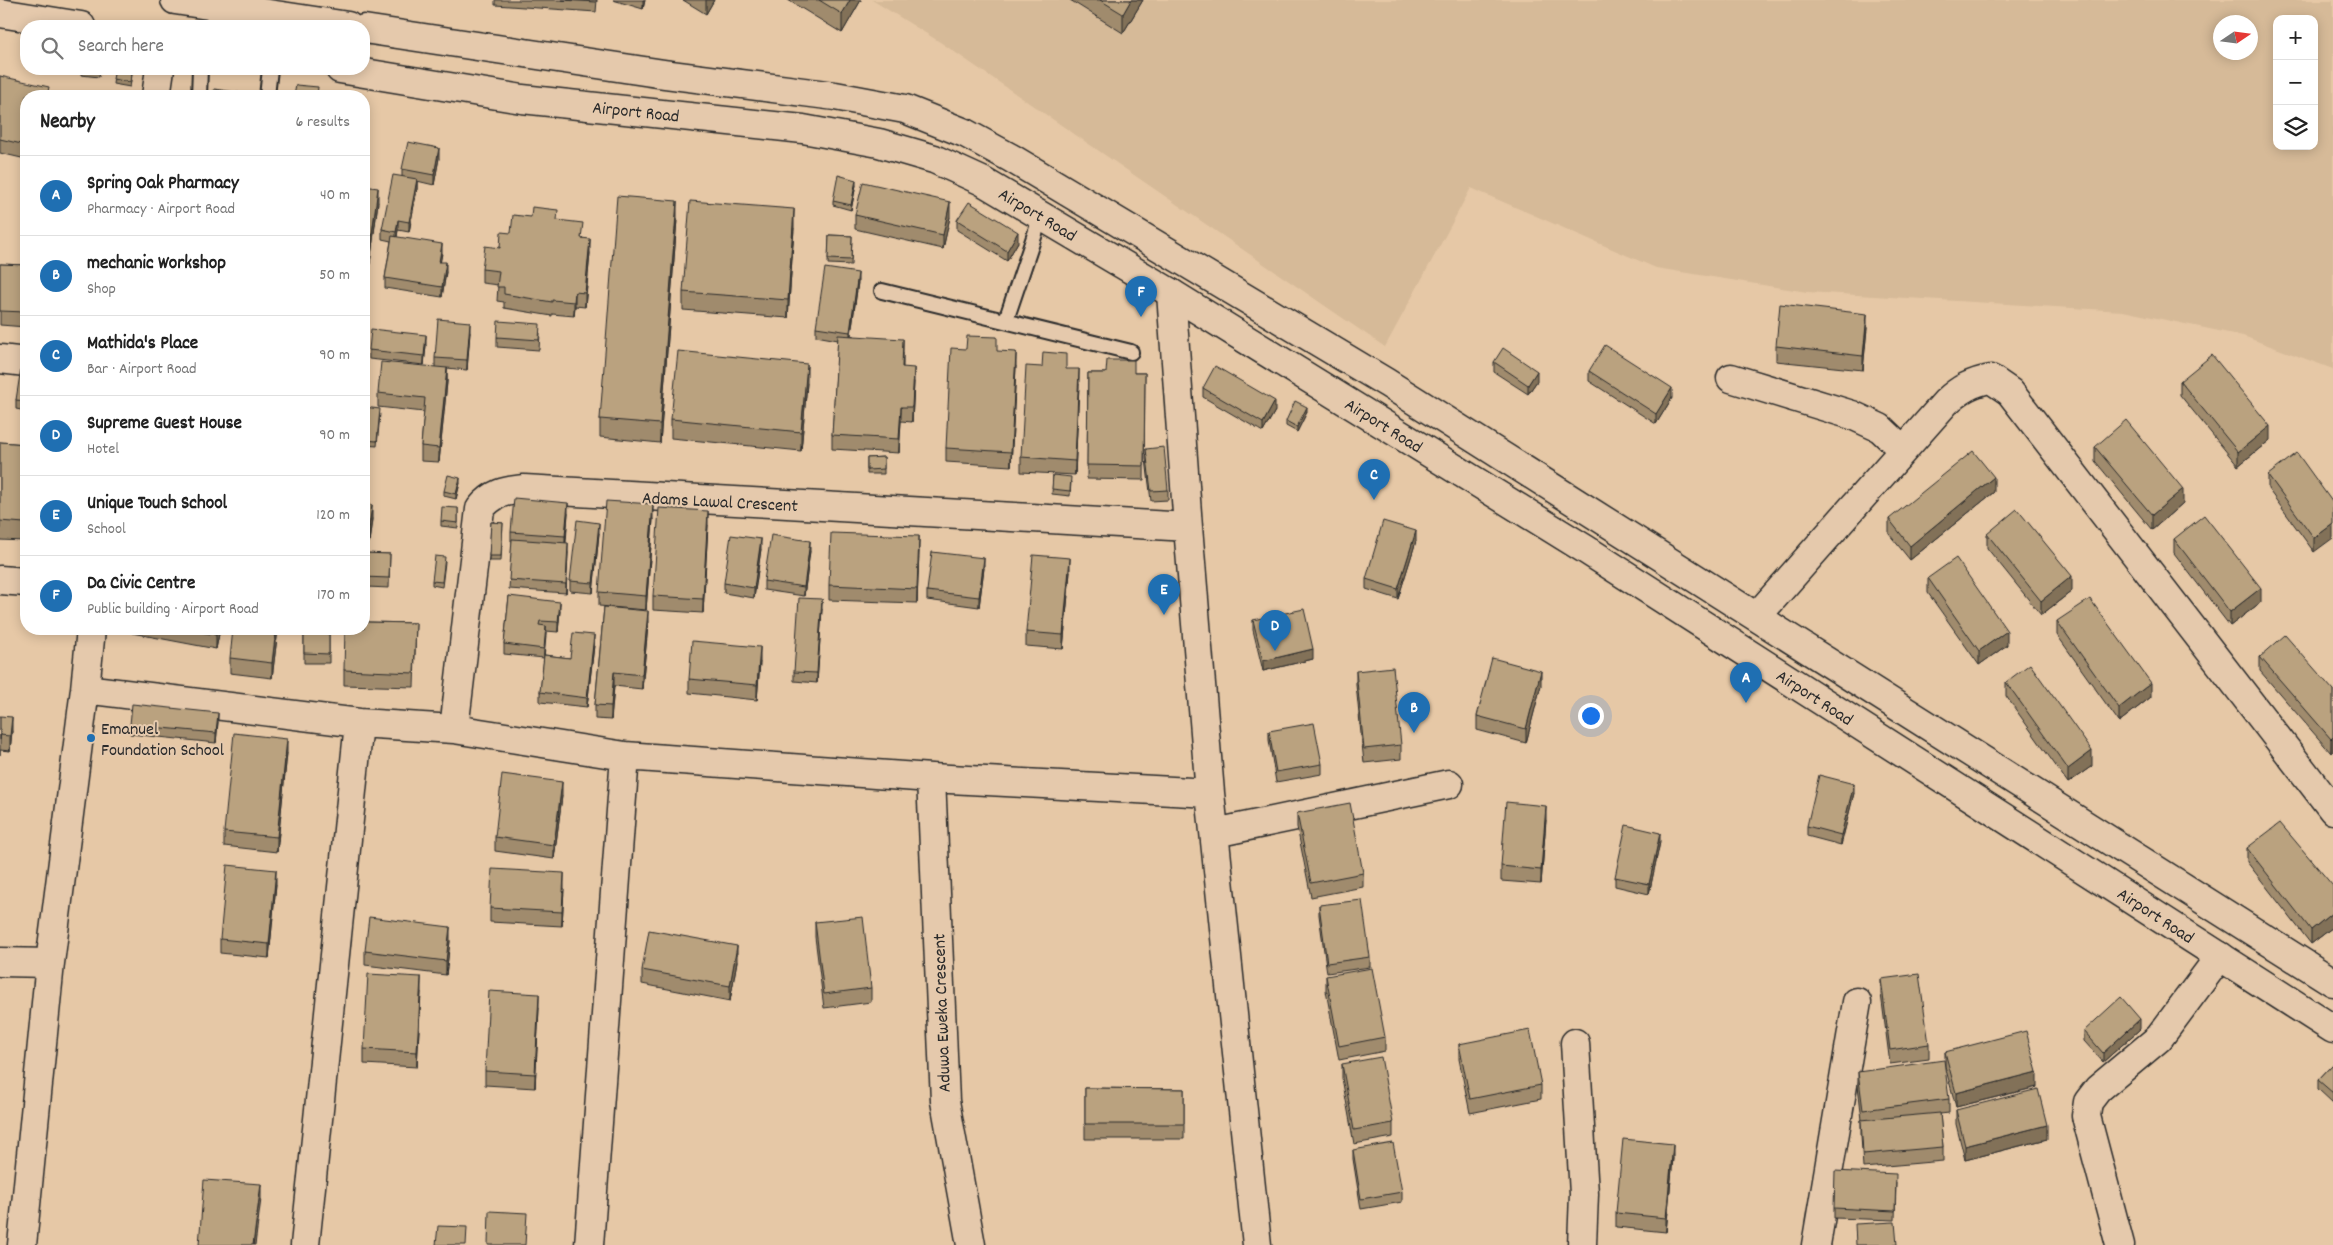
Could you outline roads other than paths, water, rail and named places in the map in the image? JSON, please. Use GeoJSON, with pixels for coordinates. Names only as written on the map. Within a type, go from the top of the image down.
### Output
{"type":"FeatureCollection","features":[{"type":"Feature","properties":{"kind":"street"},"geometry":{"type":"LineString","coordinates":[[175,0],[308,20]]}},
{"type":"Feature","properties":{"kind":"street"},"geometry":{"type":"LineString","coordinates":[[0,13],[44,20]]}},
{"type":"Feature","properties":{"kind":"street","name":"Airport Road"},"geometry":{"type":"LineString","coordinates":[[370,30],[664,74],[836,96],[905,109],[966,134],[1011,158],[1388,382],[2333,982]]}},
{"type":"Feature","properties":{"kind":"street","name":"Airport Road"},"geometry":{"type":"LineString","coordinates":[[370,74],[522,99],[803,129],[879,143],[934,159],[982,181],[1171,293],[1586,549],[2333,1029]]}},
{"type":"Feature","properties":{"kind":"street"},"geometry":{"type":"LineString","coordinates":[[157,90],[159,75]]}},
{"type":"Feature","properties":{"kind":"street"},"geometry":{"type":"LineString","coordinates":[[1171,293],[1210,793],[1257,1245]]}},
{"type":"Feature","properties":{"kind":"street"},"geometry":{"type":"LineString","coordinates":[[0,359],[20,361]]}},
{"type":"Feature","properties":{"kind":"street"},"geometry":{"type":"LineString","coordinates":[[1731,378],[1852,415],[1880,428],[1903,450]]}},
{"type":"Feature","properties":{"kind":"street"},"geometry":{"type":"LineString","coordinates":[[1757,616],[1960,388],[1979,380],[1991,379],[2010,392],[2333,810]]}},
{"type":"Feature","properties":{"kind":"street","name":"Adams Lawal Crescent"},"geometry":{"type":"LineString","coordinates":[[454,729],[480,509],[489,498],[500,492],[534,490],[1188,527]]}},
{"type":"Feature","properties":{"kind":"street"},"geometry":{"type":"LineString","coordinates":[[1586,549],[1606,520]]}},
{"type":"Feature","properties":{"kind":"street"},"geometry":{"type":"LineString","coordinates":[[0,580],[20,582]]}},
{"type":"Feature","properties":{"kind":"street"},"geometry":{"type":"LineString","coordinates":[[22,1245],[50,962],[90,635]]}},
{"type":"Feature","properties":{"kind":"street"},"geometry":{"type":"LineString","coordinates":[[85,689],[359,723],[454,729],[625,756],[931,778],[1210,793]]}},
{"type":"Feature","properties":{"kind":"street"},"geometry":{"type":"LineString","coordinates":[[305,1245],[359,723]]}},
{"type":"Feature","properties":{"kind":"street"},"geometry":{"type":"LineString","coordinates":[[589,1245],[625,756]]}},
{"type":"Feature","properties":{"kind":"street","name":"Aduwa Eweka Crescent"},"geometry":{"type":"LineString","coordinates":[[931,778],[945,1101],[971,1245]]}},
{"type":"Feature","properties":{"kind":"street"},"geometry":{"type":"LineString","coordinates":[[1215,833],[1449,784]]}},
{"type":"Feature","properties":{"kind":"street"},"geometry":{"type":"LineString","coordinates":[[2120,1245],[2086,1116],[2088,1102],[2098,1089],[2159,1038],[2220,956]]}},
{"type":"Feature","properties":{"kind":"street"},"geometry":{"type":"LineString","coordinates":[[0,962],[50,962]]}},
{"type":"Feature","properties":{"kind":"street"},"geometry":{"type":"LineString","coordinates":[[1816,1245],[1857,1002]]}},
{"type":"Feature","properties":{"kind":"street"},"geometry":{"type":"LineString","coordinates":[[1575,1043],[1584,1194],[1582,1245]]}},
{"type":"Feature","properties":{"kind":"lane"},"geometry":{"type":"LineString","coordinates":[[198,90],[200,75]]}},
{"type":"Feature","properties":{"kind":"lane"},"geometry":{"type":"LineString","coordinates":[[267,90],[269,75]]}},
{"type":"Feature","properties":{"kind":"lane"},"geometry":{"type":"LineString","coordinates":[[1006,320],[1041,216]]}},
{"type":"Feature","properties":{"kind":"lane"},"geometry":{"type":"LineString","coordinates":[[882,290],[1131,352]]}},
{"type":"Feature","properties":{"kind":"place","name":"Da Civic Centre"},"geometry":{"type":"Point","coordinates":[1141,317]}},
{"type":"Feature","properties":{"kind":"place","name":"Mathida's Place"},"geometry":{"type":"Point","coordinates":[1374,500]}},
{"type":"Feature","properties":{"kind":"place","name":"Unique Touch School"},"geometry":{"type":"Point","coordinates":[1164,615]}},
{"type":"Feature","properties":{"kind":"place","name":"Supreme Guest House"},"geometry":{"type":"Point","coordinates":[1275,651]}},
{"type":"Feature","properties":{"kind":"place","name":"Spring Oak Pharmacy"},"geometry":{"type":"Point","coordinates":[1746,703]}},
{"type":"Feature","properties":{"kind":"place","name":"mechanic Workshop"},"geometry":{"type":"Point","coordinates":[1414,733]}},
{"type":"Feature","properties":{"kind":"place","name":"Emanuel Foundation School"},"geometry":{"type":"Point","coordinates":[91,738]}}]}
